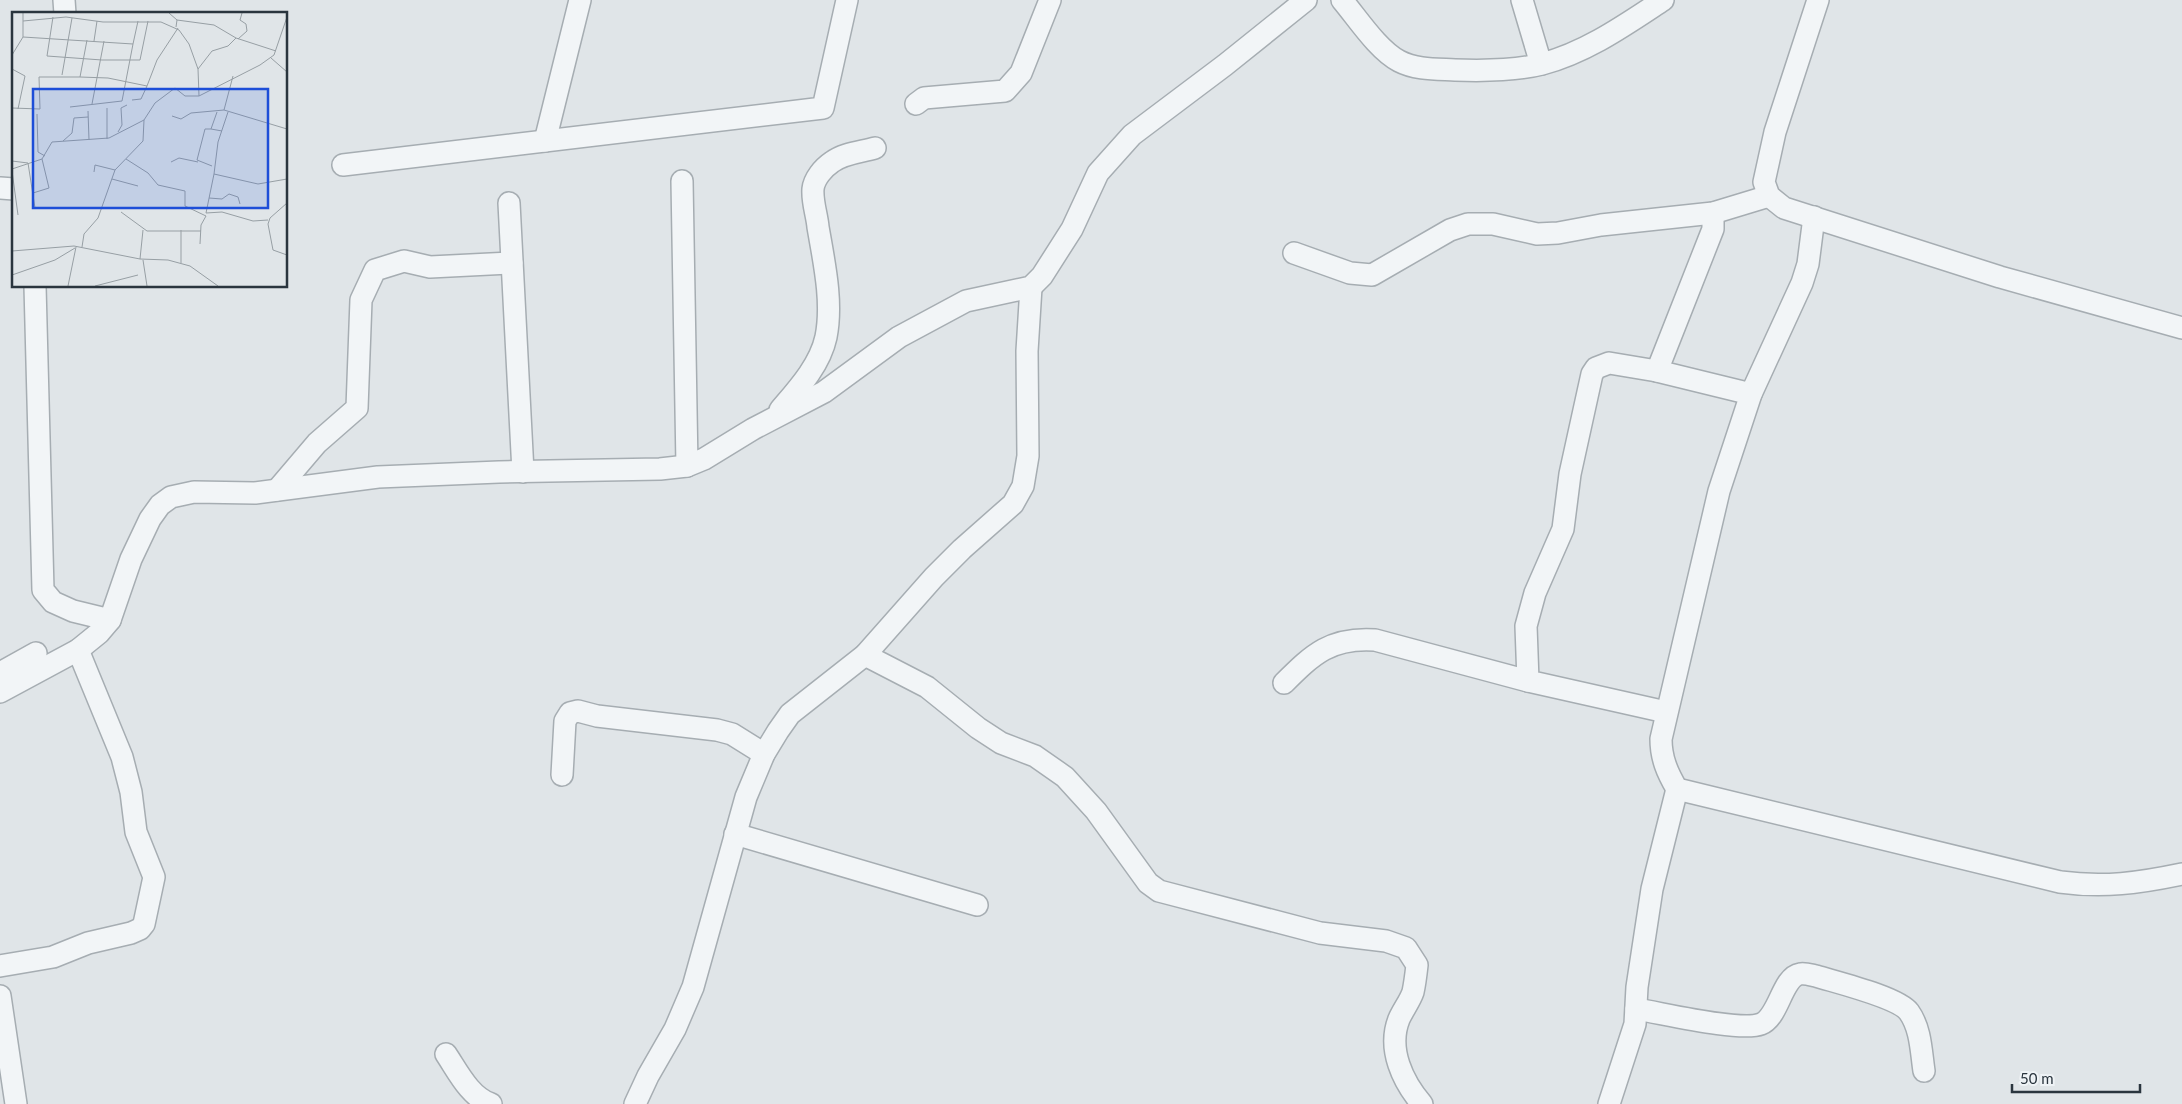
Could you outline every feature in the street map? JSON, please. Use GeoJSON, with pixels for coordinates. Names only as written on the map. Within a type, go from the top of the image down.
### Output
{"type":"FeatureCollection","features":[{"type":"Feature","properties":{"kind":"street"},"geometry":{"type":"LineString","coordinates":[[545,141],[580,0]]}},
{"type":"Feature","properties":{"kind":"street"},"geometry":{"type":"LineString","coordinates":[[343,165],[824,108],[847,0]]}},
{"type":"Feature","properties":{"kind":"street"},"geometry":{"type":"LineString","coordinates":[[916,104],[924,98],[1005,91],[1021,73],[1050,0]]}},
{"type":"Feature","properties":{"kind":"street"},"geometry":{"type":"LineString","coordinates":[[0,692],[78,650],[99,633],[110,620],[131,559],[150,519],[160,505],[171,497],[194,492],[254,493],[378,477],[660,469],[687,466],[704,459],[774,418],[824,392],[899,337],[966,301],[1031,287],[1042,276],[1072,228],[1098,173],[1132,135],[1225,65],[1306,0]]}},
{"type":"Feature","properties":{"kind":"street"},"geometry":{"type":"LineString","coordinates":[[1342,0],[1384,50],[1398,61],[1414,67],[1484,71],[1542,64],[1580,50],[1613,32],[1663,0]]}},
{"type":"Feature","properties":{"kind":"street"},"geometry":{"type":"LineString","coordinates":[[1522,0],[1542,64]]}},
{"type":"Feature","properties":{"kind":"street"},"geometry":{"type":"LineString","coordinates":[[1818,0],[1775,132],[1764,182],[1769,196],[1784,208],[2000,277],[2182,328]]}},
{"type":"Feature","properties":{"kind":"street"},"geometry":{"type":"LineString","coordinates":[[774,418],[812,369],[826,337],[828,307],[824,261],[814,197],[815,181],[826,166],[839,157],[875,148]]}},
{"type":"Feature","properties":{"kind":"street"},"geometry":{"type":"LineString","coordinates":[[682,181],[687,466]]}},
{"type":"Feature","properties":{"kind":"street"},"geometry":{"type":"LineString","coordinates":[[1294,253],[1350,274],[1372,275],[1450,230],[1468,224],[1493,224],[1538,234],[1712,213],[1769,196]]}},
{"type":"Feature","properties":{"kind":"street"},"geometry":{"type":"LineString","coordinates":[[509,203],[523,472]]}},
{"type":"Feature","properties":{"kind":"street"},"geometry":{"type":"LineString","coordinates":[[1657,371],[1712,229],[1712,213]]}},
{"type":"Feature","properties":{"kind":"street"},"geometry":{"type":"LineString","coordinates":[[1609,1104],[1630,1045],[1635,1024],[1637,987],[1652,889],[1676,789],[1667,772],[1661,753],[1661,739],[1666,712],[1684,646],[1719,491],[1751,394],[1802,283],[1808,264],[1814,217]]}},
{"type":"Feature","properties":{"kind":"street"},"geometry":{"type":"LineString","coordinates":[[277,490],[317,443],[357,408],[361,300],[375,270],[404,261],[430,267],[512,263]]}},
{"type":"Feature","properties":{"kind":"street"},"geometry":{"type":"LineString","coordinates":[[635,1104],[648,1076],[675,1029],[693,987],[746,797],[764,754],[790,714],[865,655],[934,577],[962,549],[1013,504],[1023,486],[1028,456],[1027,351],[1031,287]]}},
{"type":"Feature","properties":{"kind":"street"},"geometry":{"type":"LineString","coordinates":[[35,288],[43,590],[53,602],[73,611],[110,620]]}},
{"type":"Feature","properties":{"kind":"street"},"geometry":{"type":"LineString","coordinates":[[1528,681],[1526,626],[1536,593],[1563,529],[1570,474],[1592,374],[1596,368],[1609,363],[1657,371],[1751,394]]}},
{"type":"Feature","properties":{"kind":"street"},"geometry":{"type":"LineString","coordinates":[[1284,683],[1311,656],[1343,642],[1358,639],[1375,640],[1528,681],[1666,712]]}},
{"type":"Feature","properties":{"kind":"street"},"geometry":{"type":"LineString","coordinates":[[0,966],[53,957],[88,943],[130,933],[142,927],[146,916],[154,877],[136,832],[130,792],[122,758],[78,650]]}},
{"type":"Feature","properties":{"kind":"street"},"geometry":{"type":"LineString","coordinates":[[0,673],[36,653]]}},
{"type":"Feature","properties":{"kind":"street"},"geometry":{"type":"LineString","coordinates":[[865,655],[927,687],[978,728],[1001,743],[1035,756],[1065,777],[1096,812],[1148,884],[1160,891],[1320,933],[1386,941],[1406,948],[1417,965],[1413,993],[1398,1020],[1394,1042],[1400,1067],[1410,1090],[1422,1104]]}},
{"type":"Feature","properties":{"kind":"street"},"geometry":{"type":"LineString","coordinates":[[562,775],[565,721],[570,713],[578,711],[597,716],[716,730],[732,734],[764,754]]}},
{"type":"Feature","properties":{"kind":"street"},"geometry":{"type":"LineString","coordinates":[[1676,789],[2060,882],[2087,886],[2116,886],[2182,874]]}},
{"type":"Feature","properties":{"kind":"street"},"geometry":{"type":"LineString","coordinates":[[735,834],[977,905]]}},
{"type":"Feature","properties":{"kind":"street"},"geometry":{"type":"LineString","coordinates":[[1636,1009],[1732,1025],[1755,1026],[1764,1023],[1770,1018],[1794,976],[1803,973],[1904,1006],[1915,1022],[1924,1071]]}},
{"type":"Feature","properties":{"kind":"street"},"geometry":{"type":"LineString","coordinates":[[0,996],[16,1104]]}},
{"type":"Feature","properties":{"kind":"street"},"geometry":{"type":"LineString","coordinates":[[446,1054],[471,1090],[482,1101],[491,1104]]}}]}
